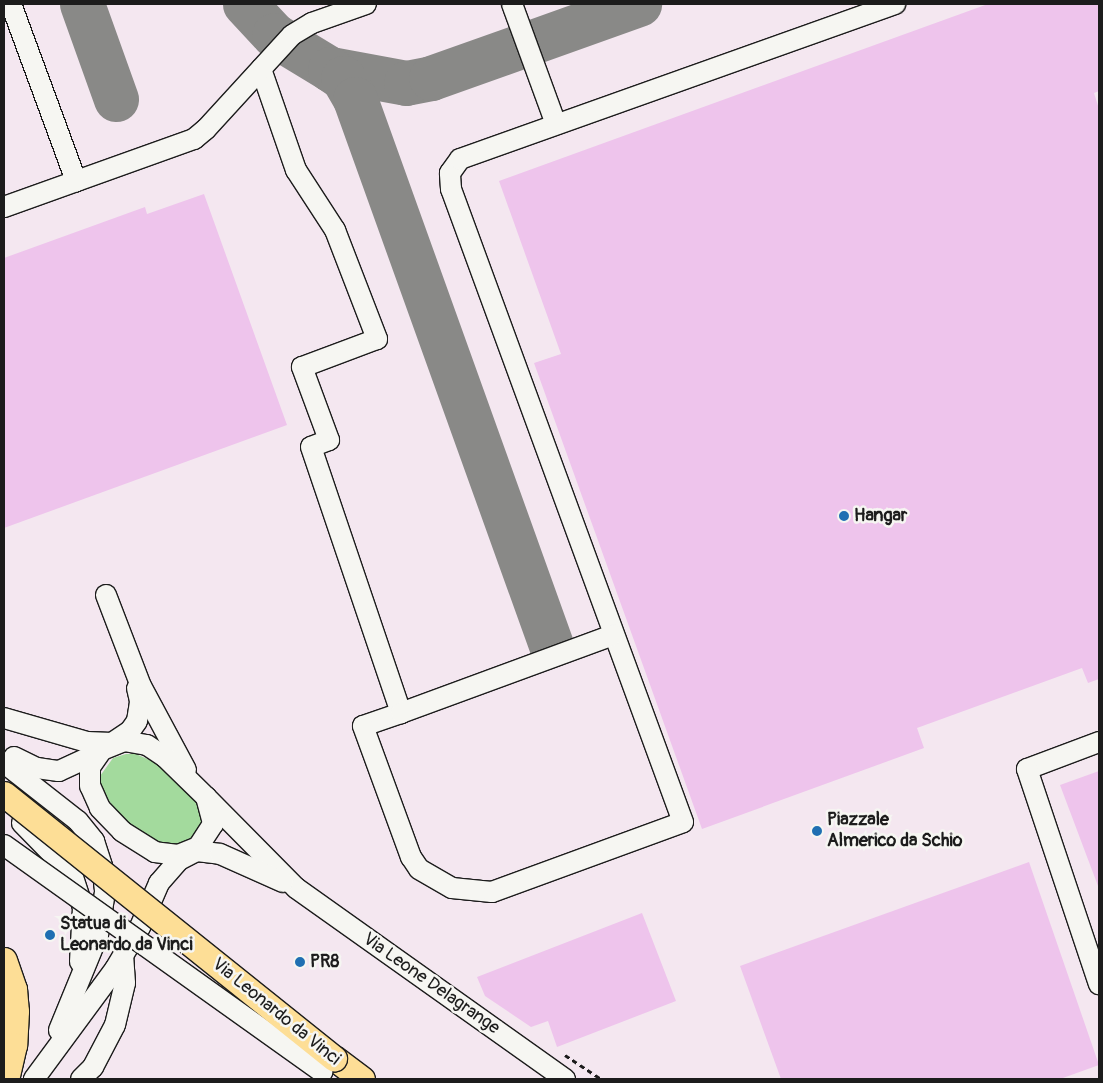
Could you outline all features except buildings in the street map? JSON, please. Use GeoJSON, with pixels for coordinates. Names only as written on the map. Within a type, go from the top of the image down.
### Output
{"type":"FeatureCollection","features":[{"type":"Feature","properties":{"kind":"main road","name":"Via Leonardo da Vinci"},"geometry":{"type":"LineString","coordinates":[[4,794],[362,1079]]}},
{"type":"Feature","properties":{"kind":"main road"},"geometry":{"type":"LineString","coordinates":[[4,960],[14,990],[16,1032],[6,1079]]}},
{"type":"Feature","properties":{"kind":"street"},"geometry":{"type":"LineString","coordinates":[[11,4],[76,181]]}},
{"type":"Feature","properties":{"kind":"street"},"geometry":{"type":"LineString","coordinates":[[4,207],[194,138],[206,129],[292,35],[312,23],[366,4]]}},
{"type":"Feature","properties":{"kind":"street"},"geometry":{"type":"LineString","coordinates":[[512,4],[556,124]]}},
{"type":"Feature","properties":{"kind":"street"},"geometry":{"type":"LineString","coordinates":[[613,635],[364,726],[411,857],[428,877],[452,888],[481,893],[501,889],[683,822],[451,189],[450,173],[460,159],[895,4]]}},
{"type":"Feature","properties":{"kind":"street"},"geometry":{"type":"LineString","coordinates":[[261,69],[296,170],[335,230],[377,340],[302,367],[329,440],[311,447],[400,713]]}},
{"type":"Feature","properties":{"kind":"street"},"geometry":{"type":"LineString","coordinates":[[32,1079],[123,957],[162,877],[198,847],[211,831],[213,815],[206,798],[192,781],[141,686],[106,595]]}},
{"type":"Feature","properties":{"kind":"street"},"geometry":{"type":"LineString","coordinates":[[9,760],[37,768],[59,771],[74,766],[130,731],[140,713],[139,695],[125,646]]}},
{"type":"Feature","properties":{"kind":"street"},"geometry":{"type":"LineString","coordinates":[[4,718],[107,747],[134,741],[146,745],[192,781]]}},
{"type":"Feature","properties":{"kind":"street"},"geometry":{"type":"LineString","coordinates":[[1099,742],[1027,769],[1099,984]]}},
{"type":"Feature","properties":{"kind":"street"},"geometry":{"type":"LineString","coordinates":[[107,747],[90,767],[90,786],[109,819],[136,842],[154,852],[178,855],[189,853]]}},
{"type":"Feature","properties":{"kind":"street"},"geometry":{"type":"LineString","coordinates":[[9,760],[62,805],[85,828],[94,841],[102,866],[105,892],[102,918],[90,959],[67,1014],[32,1079]]}},
{"type":"Feature","properties":{"kind":"street","name":"Via Leone Delagrange"},"geometry":{"type":"LineString","coordinates":[[206,798],[296,888],[565,1079]]}},
{"type":"Feature","properties":{"kind":"street"},"geometry":{"type":"LineString","coordinates":[[4,809],[62,861],[78,888],[83,908],[83,934],[76,984],[67,1014]]}},
{"type":"Feature","properties":{"kind":"street"},"geometry":{"type":"LineString","coordinates":[[4,845],[334,1079]]}},
{"type":"Feature","properties":{"kind":"street","name":"Via Leone Delagrange"},"geometry":{"type":"LineString","coordinates":[[189,853],[206,852],[233,858],[296,888]]}},
{"type":"Feature","properties":{"kind":"street"},"geometry":{"type":"LineString","coordinates":[[4,944],[14,990]]}},
{"type":"Feature","properties":{"kind":"street"},"geometry":{"type":"LineString","coordinates":[[81,1079],[93,1067],[115,1025],[125,983],[123,957]]}},
{"type":"Feature","properties":{"kind":"shaded area"},"geometry":{"type":"Polygon","coordinates":[[[4,4],[1099,4],[1099,1079],[4,1079],[4,4]]]}},
{"type":"Feature","properties":{"kind":"green space"},"geometry":{"type":"Polygon","coordinates":[[[126,754],[136,754],[152,761],[196,795],[203,822],[194,837],[182,845],[163,844],[139,832],[117,813],[101,788],[100,776],[113,758],[126,754]]]}},
{"type":"Feature","properties":{"kind":"taxiway"},"geometry":{"type":"LineString","coordinates":[[82,4],[116,99]]}},
{"type":"Feature","properties":{"kind":"taxiway"},"geometry":{"type":"LineString","coordinates":[[245,4],[274,35],[330,69],[406,83],[431,78],[639,4]]}},
{"type":"Feature","properties":{"kind":"taxiway"},"geometry":{"type":"LineString","coordinates":[[330,69],[343,78],[355,99],[551,645]]}},
{"type":"Feature","properties":{"kind":"place","name":"Hangar"},"geometry":{"type":"Point","coordinates":[844,516]}},
{"type":"Feature","properties":{"kind":"place","name":"Piazzale Almerico da Schio"},"geometry":{"type":"Point","coordinates":[817,831]}},
{"type":"Feature","properties":{"kind":"place","name":"Statua di Leonardo da Vinci"},"geometry":{"type":"Point","coordinates":[50,935]}},
{"type":"Feature","properties":{"kind":"place","name":"PR8"},"geometry":{"type":"Point","coordinates":[300,962]}}]}
